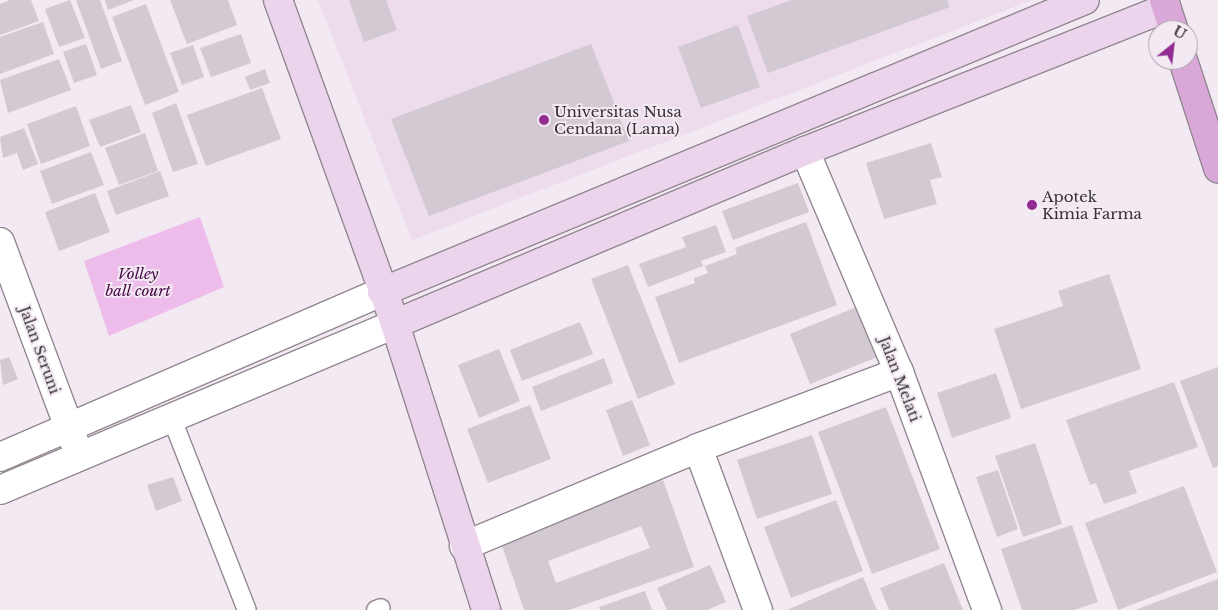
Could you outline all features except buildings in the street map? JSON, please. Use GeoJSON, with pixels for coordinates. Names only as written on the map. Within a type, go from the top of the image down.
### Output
{"type":"FeatureCollection","features":[{"type":"Feature","properties":{"kind":"main road"},"geometry":{"type":"LineString","coordinates":[[1186,70],[1218,168]]}},
{"type":"Feature","properties":{"kind":"street"},"geometry":{"type":"LineString","coordinates":[[278,0],[395,324],[464,546],[486,610]]}},
{"type":"Feature","properties":{"kind":"street"},"geometry":{"type":"LineString","coordinates":[[0,457],[69,429],[382,292],[1085,0]]}},
{"type":"Feature","properties":{"kind":"street"},"geometry":{"type":"LineString","coordinates":[[0,490],[81,458],[805,151],[1170,10]]}},
{"type":"Feature","properties":{"kind":"street","name":"Jalan Melati"},"geometry":{"type":"LineString","coordinates":[[805,151],[899,372],[986,610]]}},
{"type":"Feature","properties":{"kind":"street","name":"Jalan Seruni"},"geometry":{"type":"LineString","coordinates":[[0,242],[81,458]]}},
{"type":"Feature","properties":{"kind":"street"},"geometry":{"type":"LineString","coordinates":[[464,546],[698,448],[899,372]]}},
{"type":"Feature","properties":{"kind":"street"},"geometry":{"type":"LineString","coordinates":[[698,448],[758,610]]}},
{"type":"Feature","properties":{"kind":"lane"},"geometry":{"type":"LineString","coordinates":[[172,419],[247,610]]}},
{"type":"Feature","properties":{"kind":"shaded area","name":"Universitas Nusa Cendana (Lama)"},"geometry":{"type":"Polygon","coordinates":[[[318,0],[1032,0],[412,240],[318,0]]]}},
{"type":"Feature","properties":{"kind":"green space","name":"Volley ball court"},"geometry":{"type":"Polygon","coordinates":[[[200,217],[224,287],[109,336],[84,261],[200,217]]]}},
{"type":"Feature","properties":{"kind":"place","name":"Universitas Nusa Cendana (Lama)"},"geometry":{"type":"Point","coordinates":[544,120]}},
{"type":"Feature","properties":{"kind":"place","name":"Apotek Kimia Farma"},"geometry":{"type":"Point","coordinates":[1032,205]}}]}
